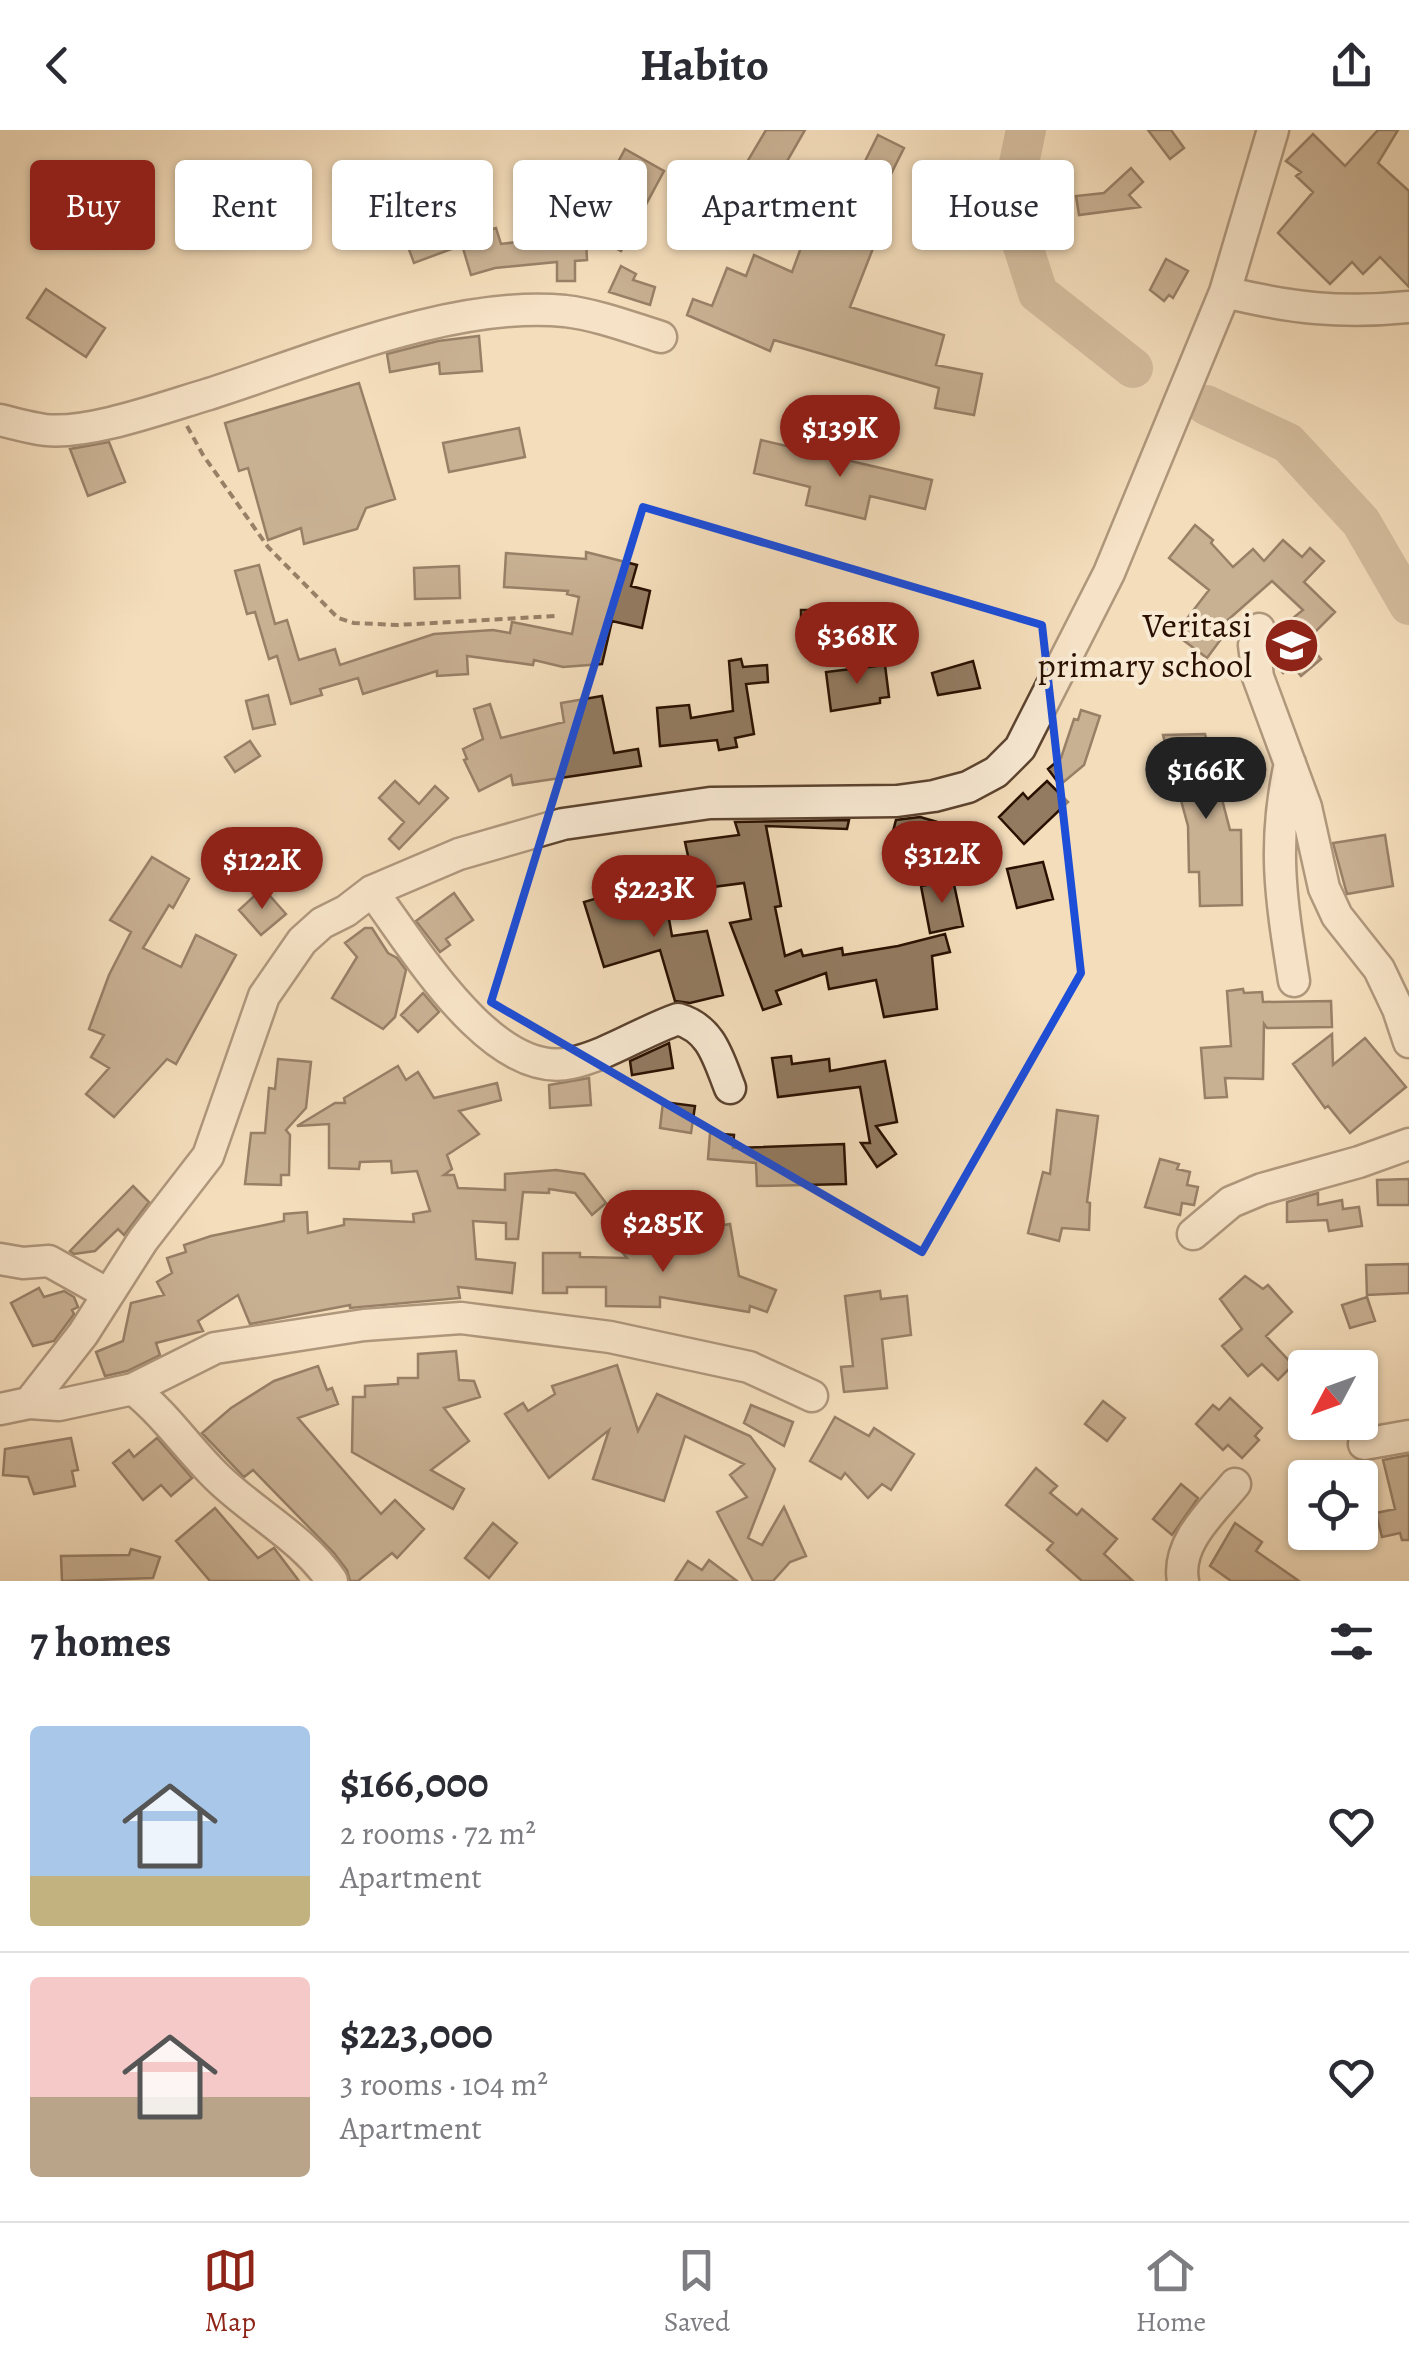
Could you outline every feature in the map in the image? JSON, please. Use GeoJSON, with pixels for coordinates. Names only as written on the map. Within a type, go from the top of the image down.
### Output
{"type":"FeatureCollection","features":[{"type":"Feature","properties":{"kind":"street"},"geometry":{"type":"LineString","coordinates":[[14,1406],[83,1334],[144,1240],[208,1156],[264,996],[302,941],[372,890],[459,854],[563,824],[710,803],[897,801],[968,787],[996,772],[1020,748],[1109,573],[1225,292],[1273,130]]}},
{"type":"Feature","properties":{"kind":"street"},"geometry":{"type":"LineString","coordinates":[[1225,292],[1290,308],[1409,307]]}},
{"type":"Feature","properties":{"kind":"street"},"geometry":{"type":"LineString","coordinates":[[0,420],[47,430],[84,428],[175,404],[421,326],[490,314],[563,311],[595,316],[661,337]]}},
{"type":"Feature","properties":{"kind":"street"},"geometry":{"type":"LineString","coordinates":[[1259,629],[1254,645],[1258,677],[1306,807],[1324,888],[1337,916],[1378,969],[1398,1008],[1409,1042]]}},
{"type":"Feature","properties":{"kind":"street"},"geometry":{"type":"LineString","coordinates":[[1290,763],[1280,808],[1278,862],[1294,981]]}},
{"type":"Feature","properties":{"kind":"street"},"geometry":{"type":"LineString","coordinates":[[372,890],[460,1006],[516,1056],[540,1064],[571,1064],[678,1018],[695,1024],[711,1041],[730,1088]]}},
{"type":"Feature","properties":{"kind":"street"},"geometry":{"type":"LineString","coordinates":[[1193,1234],[1232,1202],[1262,1189],[1341,1168],[1409,1144]]}},
{"type":"Feature","properties":{"kind":"street"},"geometry":{"type":"LineString","coordinates":[[0,1260],[49,1261],[108,1294]]}},
{"type":"Feature","properties":{"kind":"street"},"geometry":{"type":"LineString","coordinates":[[14,1406],[59,1405],[133,1389],[215,1348],[364,1325],[461,1318],[610,1337],[749,1368],[812,1396]]}},
{"type":"Feature","properties":{"kind":"street"},"geometry":{"type":"LineString","coordinates":[[133,1389],[162,1413],[217,1477],[306,1550],[332,1581]]}},
{"type":"Feature","properties":{"kind":"street"},"geometry":{"type":"LineString","coordinates":[[1364,1444],[1409,1436]]}},
{"type":"Feature","properties":{"kind":"street"},"geometry":{"type":"LineString","coordinates":[[1183,1581],[1181,1569],[1187,1544],[1234,1484]]}},
{"type":"Feature","properties":{"kind":"path"},"geometry":{"type":"LineString","coordinates":[[175,404],[204,456],[268,547],[338,618],[354,623],[397,625],[554,616]]}},
{"type":"Feature","properties":{"kind":"highlighted area"},"geometry":{"type":"Polygon","coordinates":[[[643,507],[1042,625],[1081,973],[922,1252],[491,1002],[643,507]]]}},
{"type":"Feature","properties":{"kind":"building"},"geometry":{"type":"Polygon","coordinates":[[[766,130],[805,130],[788,160],[748,160],[766,130]]]}},
{"type":"Feature","properties":{"kind":"building"},"geometry":{"type":"Polygon","coordinates":[[[1148,130],[1171,130],[1184,148],[1170,159],[1148,130]]]}},
{"type":"Feature","properties":{"kind":"building"},"geometry":{"type":"Polygon","coordinates":[[[1378,130],[1398,130],[1378,163],[1409,191],[1409,287],[1380,257],[1363,274],[1352,262],[1330,284],[1278,233],[1313,192],[1296,176],[1301,172],[1286,161],[1313,134],[1345,166],[1378,130]]]}},
{"type":"Feature","properties":{"kind":"building"},"geometry":{"type":"Polygon","coordinates":[[[878,135],[904,148],[892,172],[892,160],[866,160],[878,135]]]}},
{"type":"Feature","properties":{"kind":"building"},"geometry":{"type":"Polygon","coordinates":[[[625,149],[644,160],[619,160],[625,149]]]}},
{"type":"Feature","properties":{"kind":"building"},"geometry":{"type":"Polygon","coordinates":[[[647,161],[664,171],[647,203],[647,161]]]}},
{"type":"Feature","properties":{"kind":"building"},"geometry":{"type":"Polygon","coordinates":[[[1131,168],[1143,182],[1129,195],[1140,207],[1079,215],[1076,196],[1104,193],[1131,168]]]}},
{"type":"Feature","properties":{"kind":"building"},"geometry":{"type":"Polygon","coordinates":[[[496,228],[501,244],[513,242],[513,250],[587,250],[587,260],[575,261],[575,281],[557,281],[557,262],[495,268],[471,275],[464,250],[493,250],[496,228]]]}},
{"type":"Feature","properties":{"kind":"building"},"geometry":{"type":"Polygon","coordinates":[[[409,250],[449,250],[414,263],[409,250]]]}},
{"type":"Feature","properties":{"kind":"building"},"geometry":{"type":"Polygon","coordinates":[[[800,250],[872,250],[850,307],[944,335],[936,365],[982,374],[974,415],[935,408],[939,388],[774,340],[770,351],[687,315],[693,299],[712,306],[727,268],[746,276],[754,255],[792,272],[800,250]]]}},
{"type":"Feature","properties":{"kind":"building"},"geometry":{"type":"Polygon","coordinates":[[[1166,259],[1188,271],[1173,298],[1169,295],[1164,301],[1150,290],[1166,259]]]}},
{"type":"Feature","properties":{"kind":"building"},"geometry":{"type":"Polygon","coordinates":[[[621,266],[636,274],[633,280],[655,287],[650,305],[609,292],[621,266]]]}},
{"type":"Feature","properties":{"kind":"building"},"geometry":{"type":"Polygon","coordinates":[[[46,289],[105,328],[86,357],[27,318],[46,289]]]}},
{"type":"Feature","properties":{"kind":"building"},"geometry":{"type":"Polygon","coordinates":[[[479,336],[482,371],[440,374],[439,363],[390,372],[387,354],[479,336]]]}},
{"type":"Feature","properties":{"kind":"building"},"geometry":{"type":"Polygon","coordinates":[[[359,383],[395,499],[366,508],[357,529],[304,544],[301,528],[268,540],[248,468],[239,471],[225,423],[359,383]]]}},
{"type":"Feature","properties":{"kind":"building"},"geometry":{"type":"Polygon","coordinates":[[[519,428],[525,457],[449,472],[443,443],[519,428]]]}},
{"type":"Feature","properties":{"kind":"building"},"geometry":{"type":"Polygon","coordinates":[[[761,440],[932,480],[925,509],[870,496],[865,519],[806,505],[810,487],[754,473],[761,440]]]}},
{"type":"Feature","properties":{"kind":"building"},"geometry":{"type":"Polygon","coordinates":[[[109,442],[125,482],[88,496],[70,449],[109,442]]]}},
{"type":"Feature","properties":{"kind":"building"},"geometry":{"type":"Polygon","coordinates":[[[1195,525],[1213,540],[1211,543],[1233,567],[1253,549],[1264,561],[1283,540],[1302,557],[1310,548],[1324,561],[1304,582],[1335,612],[1306,641],[1321,659],[1301,676],[1292,665],[1283,673],[1275,664],[1277,631],[1303,610],[1272,581],[1221,626],[1227,631],[1207,658],[1175,634],[1209,590],[1169,558],[1195,525]]]}},
{"type":"Feature","properties":{"kind":"building"},"geometry":{"type":"Polygon","coordinates":[[[586,552],[637,565],[631,586],[650,591],[642,628],[612,621],[602,664],[563,667],[534,660],[533,665],[467,656],[468,674],[437,676],[437,671],[363,694],[358,678],[320,689],[322,695],[291,704],[277,656],[269,659],[255,612],[247,614],[235,571],[259,565],[275,624],[287,620],[299,660],[335,649],[340,665],[434,634],[493,630],[510,633],[512,622],[572,634],[579,597],[567,594],[568,591],[504,587],[506,553],[586,559],[586,552]]]}},
{"type":"Feature","properties":{"kind":"building"},"geometry":{"type":"Polygon","coordinates":[[[459,566],[460,598],[415,599],[414,568],[459,566]]]}},
{"type":"Feature","properties":{"kind":"building"},"geometry":{"type":"Polygon","coordinates":[[[801,610],[881,610],[882,634],[801,634],[801,610]]]}},
{"type":"Feature","properties":{"kind":"building"},"geometry":{"type":"Polygon","coordinates":[[[741,659],[743,667],[767,665],[768,682],[746,684],[754,734],[735,738],[737,747],[719,750],[717,740],[660,746],[657,708],[689,705],[691,718],[733,711],[729,661],[741,659]]]}},
{"type":"Feature","properties":{"kind":"building"},"geometry":{"type":"Polygon","coordinates":[[[973,661],[980,688],[938,695],[932,673],[973,661]]]}},
{"type":"Feature","properties":{"kind":"building"},"geometry":{"type":"Polygon","coordinates":[[[885,665],[889,697],[880,698],[880,703],[831,711],[826,672],[885,665]]]}},
{"type":"Feature","properties":{"kind":"building"},"geometry":{"type":"Polygon","coordinates":[[[268,695],[275,724],[253,729],[246,701],[268,695]]]}},
{"type":"Feature","properties":{"kind":"building"},"geometry":{"type":"Polygon","coordinates":[[[602,696],[614,753],[638,749],[641,766],[513,785],[511,775],[479,791],[463,749],[483,739],[474,709],[490,704],[501,738],[564,722],[561,703],[602,696]]]}},
{"type":"Feature","properties":{"kind":"building"},"geometry":{"type":"Polygon","coordinates":[[[1081,710],[1100,716],[1084,765],[1060,785],[1048,769],[1061,758],[1081,710]]]}},
{"type":"Feature","properties":{"kind":"building"},"geometry":{"type":"Polygon","coordinates":[[[1205,734],[1230,830],[1241,830],[1242,905],[1200,906],[1199,872],[1189,872],[1188,826],[1163,735],[1205,734]]]}},
{"type":"Feature","properties":{"kind":"building"},"geometry":{"type":"Polygon","coordinates":[[[250,741],[260,756],[235,772],[225,757],[250,741]]]}},
{"type":"Feature","properties":{"kind":"building"},"geometry":{"type":"Polygon","coordinates":[[[395,781],[419,804],[435,786],[448,798],[399,849],[389,839],[404,822],[379,798],[395,781]]]}},
{"type":"Feature","properties":{"kind":"building"},"geometry":{"type":"Polygon","coordinates":[[[1047,781],[1068,802],[1024,844],[999,817],[1023,793],[1028,799],[1047,781]]]}},
{"type":"Feature","properties":{"kind":"building"},"geometry":{"type":"Polygon","coordinates":[[[920,817],[969,831],[965,848],[927,838],[926,844],[892,835],[896,820],[920,817]]]}},
{"type":"Feature","properties":{"kind":"building"},"geometry":{"type":"Polygon","coordinates":[[[849,820],[847,829],[766,826],[781,906],[775,907],[785,956],[801,950],[803,956],[842,948],[843,955],[945,934],[950,952],[932,956],[937,1009],[884,1017],[876,980],[829,989],[826,973],[776,991],[781,1004],[763,1010],[730,923],[751,919],[744,883],[666,893],[664,878],[691,870],[685,842],[739,835],[735,822],[849,820]]]}},
{"type":"Feature","properties":{"kind":"building"},"geometry":{"type":"Polygon","coordinates":[[[1385,835],[1393,886],[1347,894],[1333,843],[1385,835]]]}},
{"type":"Feature","properties":{"kind":"building"},"geometry":{"type":"Polygon","coordinates":[[[152,857],[189,879],[143,948],[181,967],[196,935],[236,955],[176,1064],[167,1059],[114,1117],[86,1094],[109,1068],[91,1057],[104,1035],[89,1029],[109,975],[131,932],[110,920],[152,857]]]}},
{"type":"Feature","properties":{"kind":"building"},"geometry":{"type":"Polygon","coordinates":[[[1043,862],[1053,899],[1017,908],[1007,869],[1043,862]]]}},
{"type":"Feature","properties":{"kind":"building"},"geometry":{"type":"Polygon","coordinates":[[[662,879],[672,936],[707,931],[723,995],[690,1003],[675,1001],[660,950],[604,967],[584,902],[662,879]]]}},
{"type":"Feature","properties":{"kind":"building"},"geometry":{"type":"Polygon","coordinates":[[[953,880],[963,926],[930,933],[921,886],[953,880]]]}},
{"type":"Feature","properties":{"kind":"building"},"geometry":{"type":"Polygon","coordinates":[[[263,888],[286,914],[261,935],[239,910],[263,888]]]}},
{"type":"Feature","properties":{"kind":"building"},"geometry":{"type":"Polygon","coordinates":[[[454,893],[473,920],[446,939],[450,945],[440,952],[416,921],[454,893]]]}},
{"type":"Feature","properties":{"kind":"building"},"geometry":{"type":"Polygon","coordinates":[[[365,928],[372,928],[388,953],[406,970],[395,1017],[383,1029],[332,998],[357,957],[345,943],[365,928]]]}},
{"type":"Feature","properties":{"kind":"building"},"geometry":{"type":"Polygon","coordinates":[[[1243,989],[1244,993],[1262,992],[1263,1002],[1331,1001],[1332,1027],[1267,1028],[1264,1024],[1263,1079],[1225,1078],[1227,1097],[1205,1098],[1201,1048],[1231,1046],[1227,991],[1243,989]]]}},
{"type":"Feature","properties":{"kind":"building"},"geometry":{"type":"Polygon","coordinates":[[[423,993],[439,1012],[418,1032],[401,1015],[423,993]]]}},
{"type":"Feature","properties":{"kind":"building"},"geometry":{"type":"Polygon","coordinates":[[[1332,1034],[1333,1065],[1365,1038],[1406,1087],[1350,1133],[1328,1106],[1325,1108],[1293,1064],[1332,1034]]]}},
{"type":"Feature","properties":{"kind":"building"},"geometry":{"type":"Polygon","coordinates":[[[669,1043],[673,1068],[632,1075],[630,1061],[669,1043]]]}},
{"type":"Feature","properties":{"kind":"building"},"geometry":{"type":"Polygon","coordinates":[[[791,1056],[792,1064],[829,1059],[830,1071],[885,1061],[897,1122],[876,1126],[896,1154],[877,1167],[861,1143],[870,1143],[860,1087],[778,1097],[772,1058],[791,1056]]]}},
{"type":"Feature","properties":{"kind":"building"},"geometry":{"type":"Polygon","coordinates":[[[278,1059],[311,1062],[306,1108],[286,1130],[290,1135],[289,1175],[281,1175],[281,1185],[245,1184],[251,1133],[265,1133],[269,1088],[275,1089],[278,1059]]]}},
{"type":"Feature","properties":{"kind":"building"},"geometry":{"type":"Polygon","coordinates":[[[398,1066],[406,1080],[418,1072],[434,1098],[497,1083],[501,1100],[459,1111],[479,1134],[447,1155],[452,1169],[444,1175],[454,1175],[458,1188],[505,1190],[505,1174],[556,1170],[584,1174],[606,1203],[592,1215],[575,1193],[549,1189],[549,1193],[523,1192],[518,1239],[506,1239],[506,1223],[473,1221],[476,1259],[515,1263],[512,1293],[458,1287],[460,1298],[350,1305],[250,1324],[238,1295],[198,1321],[203,1331],[156,1343],[160,1355],[127,1371],[105,1376],[96,1352],[123,1341],[131,1303],[164,1295],[157,1282],[172,1273],[167,1258],[186,1252],[184,1245],[284,1221],[284,1214],[307,1212],[308,1233],[344,1225],[344,1219],[414,1222],[413,1214],[430,1211],[417,1171],[392,1173],[391,1161],[360,1162],[359,1169],[329,1168],[329,1124],[297,1126],[335,1103],[345,1103],[344,1098],[398,1066]]]}},
{"type":"Feature","properties":{"kind":"building"},"geometry":{"type":"Polygon","coordinates":[[[589,1078],[591,1105],[550,1108],[549,1085],[589,1078]]]}},
{"type":"Feature","properties":{"kind":"building"},"geometry":{"type":"Polygon","coordinates":[[[663,1102],[695,1106],[691,1133],[660,1128],[663,1102]]]}},
{"type":"Feature","properties":{"kind":"building"},"geometry":{"type":"Polygon","coordinates":[[[1057,1110],[1098,1116],[1087,1202],[1089,1230],[1062,1228],[1059,1241],[1028,1233],[1043,1172],[1050,1174],[1057,1110]]]}},
{"type":"Feature","properties":{"kind":"building"},"geometry":{"type":"Polygon","coordinates":[[[710,1133],[734,1135],[733,1148],[844,1144],[846,1184],[757,1186],[756,1163],[708,1159],[710,1133]]]}},
{"type":"Feature","properties":{"kind":"building"},"geometry":{"type":"Polygon","coordinates":[[[1160,1159],[1190,1172],[1187,1185],[1198,1187],[1194,1205],[1182,1203],[1180,1215],[1145,1207],[1160,1159]]]}},
{"type":"Feature","properties":{"kind":"building"},"geometry":{"type":"Polygon","coordinates":[[[1409,1179],[1409,1205],[1378,1205],[1377,1180],[1409,1179]]]}},
{"type":"Feature","properties":{"kind":"building"},"geometry":{"type":"Polygon","coordinates":[[[133,1186],[149,1202],[124,1235],[118,1229],[95,1251],[70,1251],[133,1186]]]}},
{"type":"Feature","properties":{"kind":"building"},"geometry":{"type":"Polygon","coordinates":[[[1318,1193],[1318,1205],[1342,1200],[1343,1209],[1359,1207],[1362,1226],[1329,1231],[1327,1220],[1287,1222],[1287,1202],[1318,1193]]]}},
{"type":"Feature","properties":{"kind":"building"},"geometry":{"type":"Polygon","coordinates":[[[730,1224],[739,1276],[776,1290],[767,1312],[750,1306],[749,1312],[660,1297],[660,1307],[606,1306],[606,1287],[567,1287],[567,1293],[543,1293],[543,1253],[627,1258],[621,1251],[671,1254],[671,1236],[714,1237],[712,1227],[730,1224]]]}},
{"type":"Feature","properties":{"kind":"building"},"geometry":{"type":"Polygon","coordinates":[[[1409,1264],[1409,1293],[1367,1295],[1366,1265],[1409,1264]]]}},
{"type":"Feature","properties":{"kind":"building"},"geometry":{"type":"Polygon","coordinates":[[[1245,1276],[1263,1289],[1268,1285],[1292,1312],[1266,1336],[1288,1360],[1288,1370],[1278,1380],[1262,1364],[1248,1376],[1222,1346],[1242,1329],[1220,1299],[1245,1276]]]}},
{"type":"Feature","properties":{"kind":"building"},"geometry":{"type":"Polygon","coordinates":[[[39,1288],[44,1297],[64,1291],[74,1297],[78,1307],[72,1310],[74,1314],[54,1341],[33,1346],[11,1303],[39,1288]]]}},
{"type":"Feature","properties":{"kind":"building"},"geometry":{"type":"Polygon","coordinates":[[[880,1291],[881,1299],[907,1296],[911,1335],[882,1339],[887,1388],[844,1392],[841,1367],[853,1366],[845,1296],[880,1291]]]}},
{"type":"Feature","properties":{"kind":"building"},"geometry":{"type":"Polygon","coordinates":[[[1367,1297],[1375,1321],[1350,1328],[1342,1305],[1367,1297]]]}},
{"type":"Feature","properties":{"kind":"building"},"geometry":{"type":"Polygon","coordinates":[[[456,1351],[459,1380],[474,1381],[480,1397],[444,1408],[469,1441],[431,1470],[464,1489],[453,1509],[352,1452],[353,1397],[365,1397],[365,1386],[418,1378],[418,1354],[456,1351]]]}},
{"type":"Feature","properties":{"kind":"building"},"geometry":{"type":"Polygon","coordinates":[[[617,1365],[638,1431],[657,1394],[750,1436],[775,1469],[748,1538],[762,1545],[784,1507],[806,1556],[790,1562],[773,1581],[753,1581],[717,1512],[747,1497],[730,1475],[744,1464],[685,1436],[664,1501],[593,1479],[609,1430],[549,1478],[505,1414],[523,1403],[528,1411],[555,1394],[552,1386],[617,1365]]]}},
{"type":"Feature","properties":{"kind":"building"},"geometry":{"type":"Polygon","coordinates":[[[318,1366],[327,1390],[332,1388],[338,1404],[298,1418],[381,1514],[395,1500],[424,1529],[397,1558],[392,1553],[358,1581],[350,1581],[334,1553],[253,1470],[244,1477],[202,1433],[231,1408],[274,1381],[318,1366]]]}},
{"type":"Feature","properties":{"kind":"building"},"geometry":{"type":"Polygon","coordinates":[[[1230,1398],[1262,1428],[1255,1436],[1259,1440],[1242,1458],[1228,1445],[1223,1450],[1196,1424],[1213,1405],[1219,1410],[1230,1398]]]}},
{"type":"Feature","properties":{"kind":"building"},"geometry":{"type":"Polygon","coordinates":[[[1103,1401],[1125,1418],[1107,1441],[1085,1424],[1103,1401]]]}},
{"type":"Feature","properties":{"kind":"building"},"geometry":{"type":"Polygon","coordinates":[[[751,1405],[793,1422],[784,1446],[744,1423],[751,1405]]]}},
{"type":"Feature","properties":{"kind":"building"},"geometry":{"type":"Polygon","coordinates":[[[835,1417],[869,1436],[874,1428],[914,1454],[891,1490],[882,1484],[868,1498],[845,1473],[841,1479],[810,1461],[835,1417]]]}},
{"type":"Feature","properties":{"kind":"building"},"geometry":{"type":"Polygon","coordinates":[[[71,1438],[78,1470],[72,1471],[75,1486],[34,1494],[28,1477],[3,1475],[5,1449],[71,1438]]]}},
{"type":"Feature","properties":{"kind":"building"},"geometry":{"type":"Polygon","coordinates":[[[157,1438],[192,1478],[171,1496],[161,1485],[143,1500],[113,1463],[129,1450],[134,1457],[157,1438]]]}},
{"type":"Feature","properties":{"kind":"building"},"geometry":{"type":"Polygon","coordinates":[[[1409,1455],[1409,1540],[1402,1540],[1400,1533],[1382,1537],[1378,1513],[1395,1509],[1383,1460],[1409,1455]]]}},
{"type":"Feature","properties":{"kind":"building"},"geometry":{"type":"Polygon","coordinates":[[[1036,1468],[1057,1486],[1050,1493],[1077,1515],[1082,1509],[1117,1539],[1104,1554],[1133,1581],[1082,1581],[1047,1550],[1053,1543],[1006,1505],[1036,1468]]]}},
{"type":"Feature","properties":{"kind":"building"},"geometry":{"type":"Polygon","coordinates":[[[1181,1484],[1198,1498],[1172,1535],[1153,1519],[1181,1484]]]}},
{"type":"Feature","properties":{"kind":"building"},"geometry":{"type":"Polygon","coordinates":[[[215,1508],[258,1558],[274,1548],[299,1581],[210,1581],[176,1541],[215,1508]]]}},
{"type":"Feature","properties":{"kind":"building"},"geometry":{"type":"Polygon","coordinates":[[[493,1523],[517,1543],[489,1578],[465,1558],[493,1523]]]}},
{"type":"Feature","properties":{"kind":"building"},"geometry":{"type":"Polygon","coordinates":[[[1235,1523],[1262,1542],[1256,1551],[1299,1581],[1231,1581],[1210,1566],[1235,1523]]]}},
{"type":"Feature","properties":{"kind":"building"},"geometry":{"type":"Polygon","coordinates":[[[131,1549],[160,1557],[153,1578],[62,1581],[61,1556],[129,1555],[131,1549]]]}},
{"type":"Feature","properties":{"kind":"building"},"geometry":{"type":"Polygon","coordinates":[[[709,1560],[737,1581],[675,1581],[688,1561],[702,1570],[709,1560]]]}},
{"type":"Feature","properties":{"kind":"waterway"},"geometry":{"type":"LineString","coordinates":[[1026,130],[1010,206],[1038,293],[1133,368]]}},
{"type":"Feature","properties":{"kind":"waterway"},"geometry":{"type":"LineString","coordinates":[[1206,405],[1288,443],[1361,522],[1409,605]]}},
{"type":"Feature","properties":{"kind":"place","name":"Veritasi primary school"},"geometry":{"type":"Point","coordinates":[1291,645]}}]}
